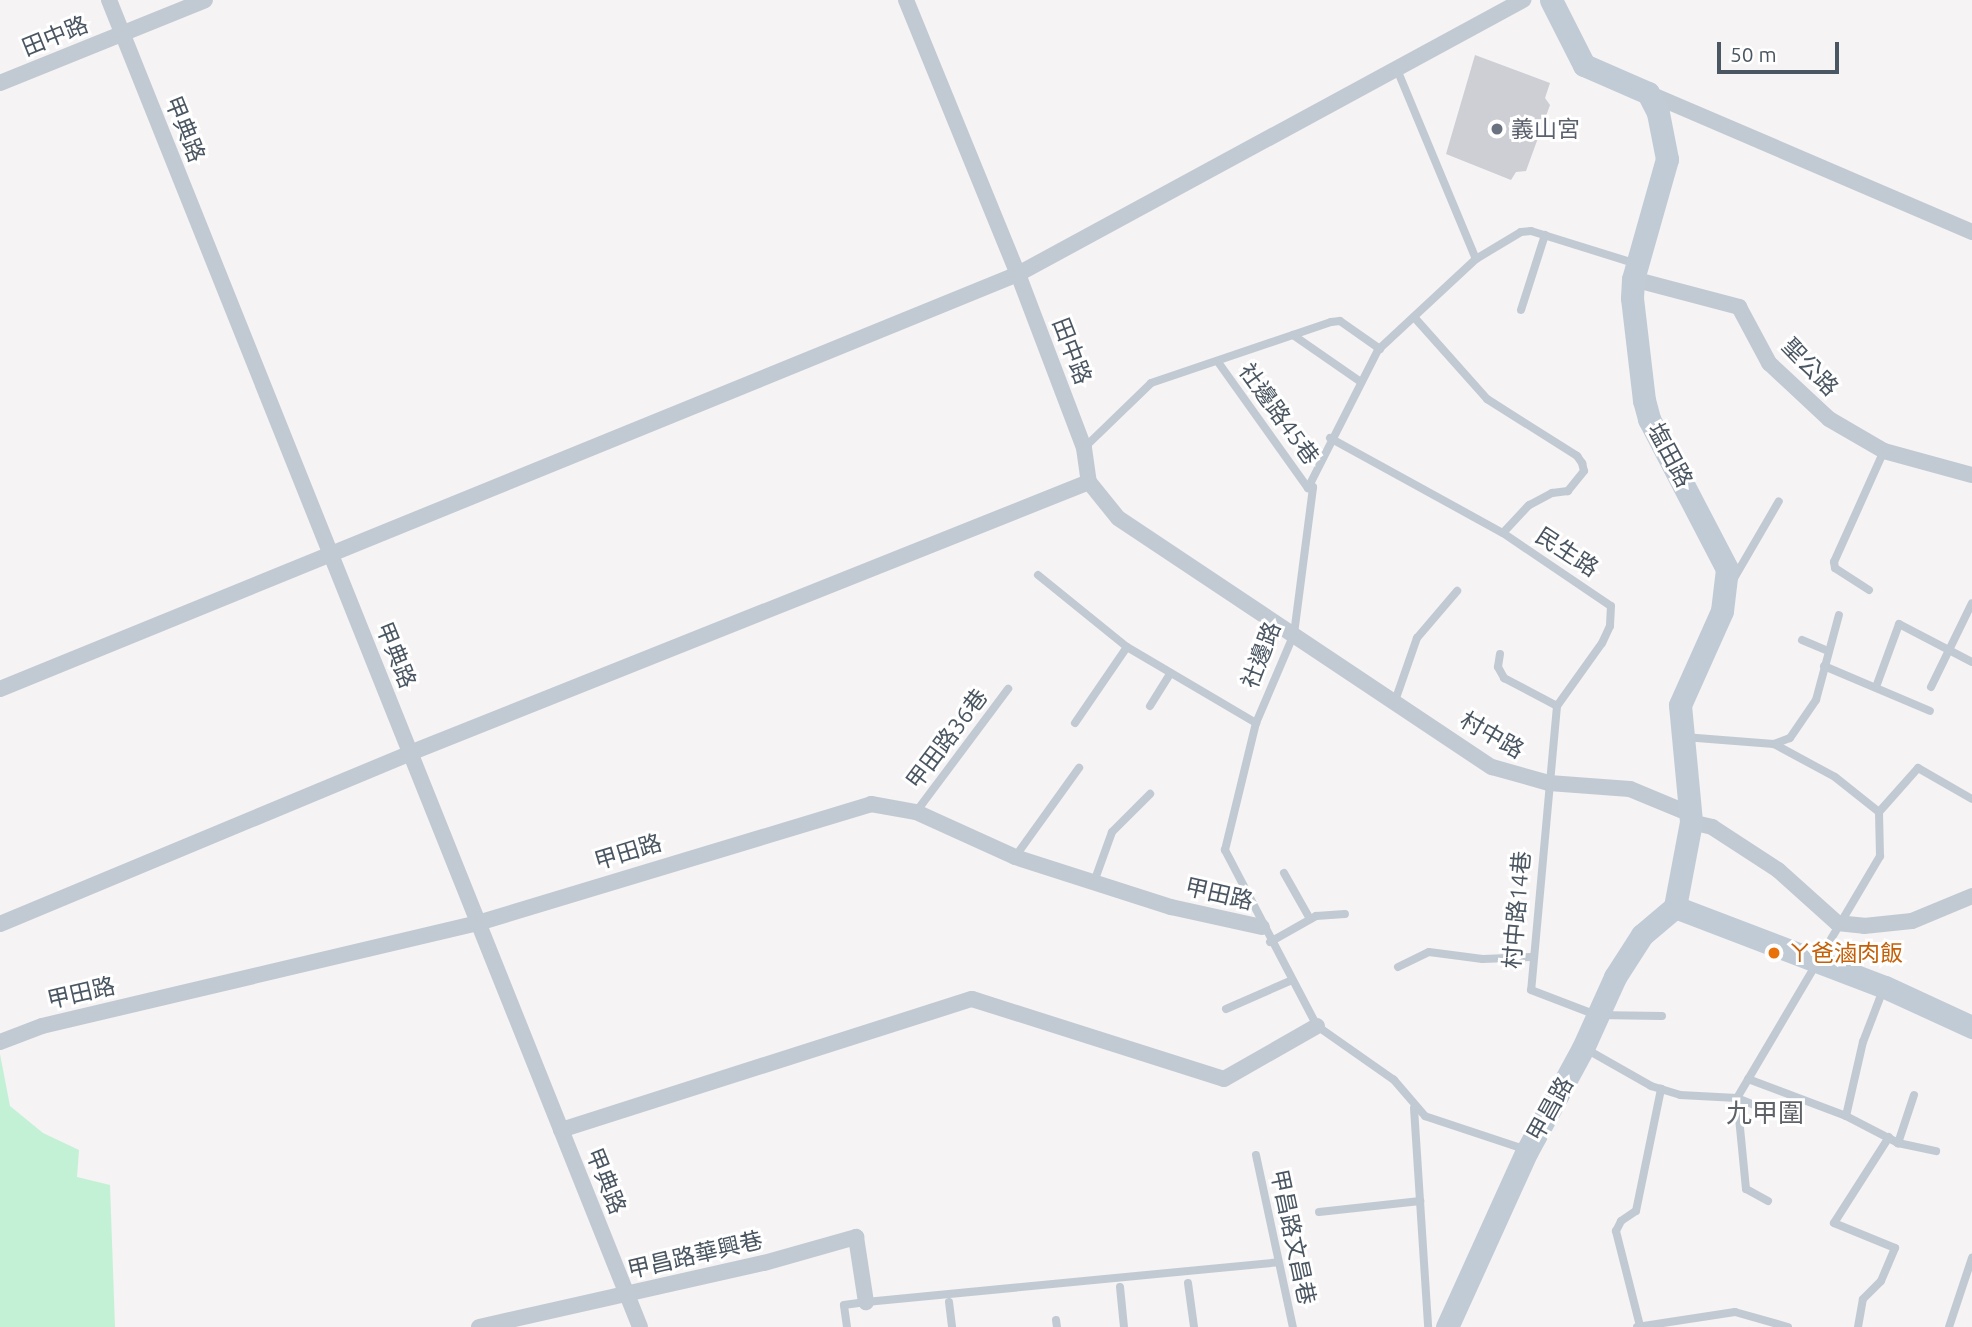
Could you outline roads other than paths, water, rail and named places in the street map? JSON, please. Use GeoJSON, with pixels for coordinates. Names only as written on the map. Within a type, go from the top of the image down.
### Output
{"type":"FeatureCollection","features":[{"type":"Feature","properties":{"kind":"street","name":"甲典路"},"geometry":{"type":"LineString","coordinates":[[109,0],[640,1327]]}},
{"type":"Feature","properties":{"kind":"street","name":"田中路"},"geometry":{"type":"LineString","coordinates":[[0,83],[205,0]]}},
{"type":"Feature","properties":{"kind":"street","name":"田中路"},"geometry":{"type":"LineString","coordinates":[[906,0],[1018,274],[1084,448],[1089,482]]}},
{"type":"Feature","properties":{"kind":"street"},"geometry":{"type":"LineString","coordinates":[[0,690],[1018,274],[1523,0]]}},
{"type":"Feature","properties":{"kind":"street"},"geometry":{"type":"LineString","coordinates":[[1551,0],[1584,65],[1972,232]]}},
{"type":"Feature","properties":{"kind":"street","name":"塩田路"},"geometry":{"type":"LineString","coordinates":[[1648,93],[1663,130],[1667,159],[1654,179],[1635,271],[1633,323],[1649,419],[1722,555],[1728,588]]}},
{"type":"Feature","properties":{"kind":"street","name":"聖公路"},"geometry":{"type":"LineString","coordinates":[[1635,271],[1739,307],[1769,363],[1829,419],[1884,451],[1972,475]]}},
{"type":"Feature","properties":{"kind":"street"},"geometry":{"type":"LineString","coordinates":[[0,924],[410,753],[1089,482],[1118,518],[1294,634]]}},
{"type":"Feature","properties":{"kind":"street"},"geometry":{"type":"LineString","coordinates":[[1728,588],[1679,705],[1690,818],[1675,907],[1885,987],[1972,1027]]}},
{"type":"Feature","properties":{"kind":"street","name":"村中路"},"geometry":{"type":"LineString","coordinates":[[1294,634],[1492,766],[1549,783],[1630,789],[1712,827],[1778,870],[1837,923]]}},
{"type":"Feature","properties":{"kind":"street","name":"甲田路"},"geometry":{"type":"LineString","coordinates":[[0,1042],[41,1026],[478,923],[851,807],[892,805],[916,812],[1015,857],[1171,907],[1262,927]]}},
{"type":"Feature","properties":{"kind":"street"},"geometry":{"type":"LineString","coordinates":[[1837,923],[1864,926],[1912,921],[1972,896]]}},
{"type":"Feature","properties":{"kind":"street","name":"甲昌路"},"geometry":{"type":"LineString","coordinates":[[1447,1327],[1527,1150],[1583,1048],[1596,1015],[1630,950],[1675,907]]}},
{"type":"Feature","properties":{"kind":"street"},"geometry":{"type":"LineString","coordinates":[[561,1130],[972,999],[1224,1079],[1317,1026]]}},
{"type":"Feature","properties":{"kind":"street","name":"甲昌路華興巷"},"geometry":{"type":"LineString","coordinates":[[480,1327],[627,1295],[856,1237],[866,1302]]}},
{"type":"Feature","properties":{"kind":"lane"},"geometry":{"type":"LineString","coordinates":[[1396,67],[1476,259]]}},
{"type":"Feature","properties":{"kind":"lane","name":"社邊路"},"geometry":{"type":"LineString","coordinates":[[1414,1108],[1394,1080],[1317,1026],[1262,927],[1225,850],[1256,723],[1294,634],[1313,487],[1308,488],[1330,438],[1380,349],[1476,259],[1521,232],[1545,235],[1635,271]]}},
{"type":"Feature","properties":{"kind":"lane"},"geometry":{"type":"LineString","coordinates":[[1521,310],[1545,235]]}},
{"type":"Feature","properties":{"kind":"lane"},"geometry":{"type":"LineString","coordinates":[[1415,317],[1487,399],[1577,456],[1582,463],[1584,471],[1568,491],[1529,505],[1503,533]]}},
{"type":"Feature","properties":{"kind":"lane"},"geometry":{"type":"LineString","coordinates":[[1084,448],[1151,383],[1293,335],[1340,321],[1380,349]]}},
{"type":"Feature","properties":{"kind":"lane"},"geometry":{"type":"LineString","coordinates":[[1293,335],[1361,382]]}},
{"type":"Feature","properties":{"kind":"lane","name":"社邊路45巷"},"geometry":{"type":"LineString","coordinates":[[1218,362],[1308,488]]}},
{"type":"Feature","properties":{"kind":"lane","name":"民生路"},"geometry":{"type":"LineString","coordinates":[[1330,438],[1503,533],[1611,606],[1610,626],[1602,643],[1556,706]]}},
{"type":"Feature","properties":{"kind":"lane"},"geometry":{"type":"LineString","coordinates":[[1869,590],[1835,568],[1834,562],[1884,451]]}},
{"type":"Feature","properties":{"kind":"lane"},"geometry":{"type":"LineString","coordinates":[[1728,588],[1779,501]]}},
{"type":"Feature","properties":{"kind":"lane"},"geometry":{"type":"LineString","coordinates":[[1038,575],[1127,647],[1256,723]]}},
{"type":"Feature","properties":{"kind":"lane"},"geometry":{"type":"LineString","coordinates":[[1395,701],[1418,638],[1457,591]]}},
{"type":"Feature","properties":{"kind":"lane"},"geometry":{"type":"LineString","coordinates":[[1931,687],[1972,603]]}},
{"type":"Feature","properties":{"kind":"lane"},"geometry":{"type":"LineString","coordinates":[[1774,744],[1790,738],[1808,716],[1839,615]]}},
{"type":"Feature","properties":{"kind":"lane"},"geometry":{"type":"LineString","coordinates":[[1876,687],[1899,624],[1946,652],[1972,662]]}},
{"type":"Feature","properties":{"kind":"lane"},"geometry":{"type":"LineString","coordinates":[[1802,640],[1828,651]]}},
{"type":"Feature","properties":{"kind":"lane"},"geometry":{"type":"LineString","coordinates":[[1075,723],[1127,647]]}},
{"type":"Feature","properties":{"kind":"lane"},"geometry":{"type":"LineString","coordinates":[[1500,654],[1498,667],[1504,678],[1556,706],[1549,783]]}},
{"type":"Feature","properties":{"kind":"lane"},"geometry":{"type":"LineString","coordinates":[[1824,666],[1930,711]]}},
{"type":"Feature","properties":{"kind":"lane"},"geometry":{"type":"LineString","coordinates":[[1150,706],[1171,673]]}},
{"type":"Feature","properties":{"kind":"lane","name":"甲田路36巷"},"geometry":{"type":"LineString","coordinates":[[916,812],[1008,689]]}},
{"type":"Feature","properties":{"kind":"lane"},"geometry":{"type":"LineString","coordinates":[[1683,737],[1774,744],[1835,778],[1879,812],[1883,850],[1814,962],[1737,1098],[1745,1189],[1768,1201]]}},
{"type":"Feature","properties":{"kind":"lane"},"geometry":{"type":"LineString","coordinates":[[1015,857],[1079,768]]}},
{"type":"Feature","properties":{"kind":"lane"},"geometry":{"type":"LineString","coordinates":[[1879,812],[1918,768],[1972,799]]}},
{"type":"Feature","properties":{"kind":"lane","name":"村中路14巷"},"geometry":{"type":"LineString","coordinates":[[1549,783],[1531,990],[1596,1015],[1662,1016]]}},
{"type":"Feature","properties":{"kind":"lane"},"geometry":{"type":"LineString","coordinates":[[1094,882],[1112,832],[1150,794]]}},
{"type":"Feature","properties":{"kind":"lane"},"geometry":{"type":"LineString","coordinates":[[1284,873],[1310,919]]}},
{"type":"Feature","properties":{"kind":"lane"},"geometry":{"type":"LineString","coordinates":[[1270,942],[1326,912],[1345,914]]}},
{"type":"Feature","properties":{"kind":"lane"},"geometry":{"type":"LineString","coordinates":[[1398,967],[1429,952],[1483,959],[1532,957]]}},
{"type":"Feature","properties":{"kind":"lane"},"geometry":{"type":"LineString","coordinates":[[1226,1009],[1292,980]]}},
{"type":"Feature","properties":{"kind":"lane"},"geometry":{"type":"LineString","coordinates":[[1846,1116],[1863,1042],[1885,987]]}},
{"type":"Feature","properties":{"kind":"lane"},"geometry":{"type":"LineString","coordinates":[[1583,1048],[1661,1089],[1680,1095],[1737,1098],[1770,1111]]}},
{"type":"Feature","properties":{"kind":"lane"},"geometry":{"type":"LineString","coordinates":[[1748,1079],[1846,1116],[1898,1143],[1936,1151]]}},
{"type":"Feature","properties":{"kind":"lane"},"geometry":{"type":"LineString","coordinates":[[1661,1089],[1636,1211],[1620,1221],[1616,1231],[1638,1327],[1735,1312],[1788,1327]]}},
{"type":"Feature","properties":{"kind":"lane"},"geometry":{"type":"LineString","coordinates":[[1898,1143],[1914,1095]]}},
{"type":"Feature","properties":{"kind":"lane"},"geometry":{"type":"LineString","coordinates":[[1428,1327],[1414,1108],[1527,1150]]}},
{"type":"Feature","properties":{"kind":"lane"},"geometry":{"type":"LineString","coordinates":[[1858,1327],[1863,1299],[1881,1281],[1895,1248],[1834,1223],[1889,1137]]}},
{"type":"Feature","properties":{"kind":"lane","name":"甲昌路文昌巷"},"geometry":{"type":"LineString","coordinates":[[1256,1155],[1293,1327]]}},
{"type":"Feature","properties":{"kind":"lane"},"geometry":{"type":"LineString","coordinates":[[1319,1212],[1420,1201]]}},
{"type":"Feature","properties":{"kind":"lane"},"geometry":{"type":"LineString","coordinates":[[1949,1327],[1972,1258]]}},
{"type":"Feature","properties":{"kind":"lane"},"geometry":{"type":"LineString","coordinates":[[847,1327],[844,1306],[866,1302],[1278,1262]]}},
{"type":"Feature","properties":{"kind":"lane"},"geometry":{"type":"LineString","coordinates":[[1188,1283],[1194,1327]]}},
{"type":"Feature","properties":{"kind":"lane"},"geometry":{"type":"LineString","coordinates":[[1120,1287],[1124,1327]]}},
{"type":"Feature","properties":{"kind":"lane"},"geometry":{"type":"LineString","coordinates":[[949,1302],[952,1327]]}},
{"type":"Feature","properties":{"kind":"place","name":"義山宮"},"geometry":{"type":"Point","coordinates":[1497,129]}},
{"type":"Feature","properties":{"kind":"place","name":"ㄚ爸滷肉飯"},"geometry":{"type":"Point","coordinates":[1774,953]}},
{"type":"Feature","properties":{"kind":"district","name":"九甲圍"},"geometry":{"type":"Point","coordinates":[1765,1113]}}]}
